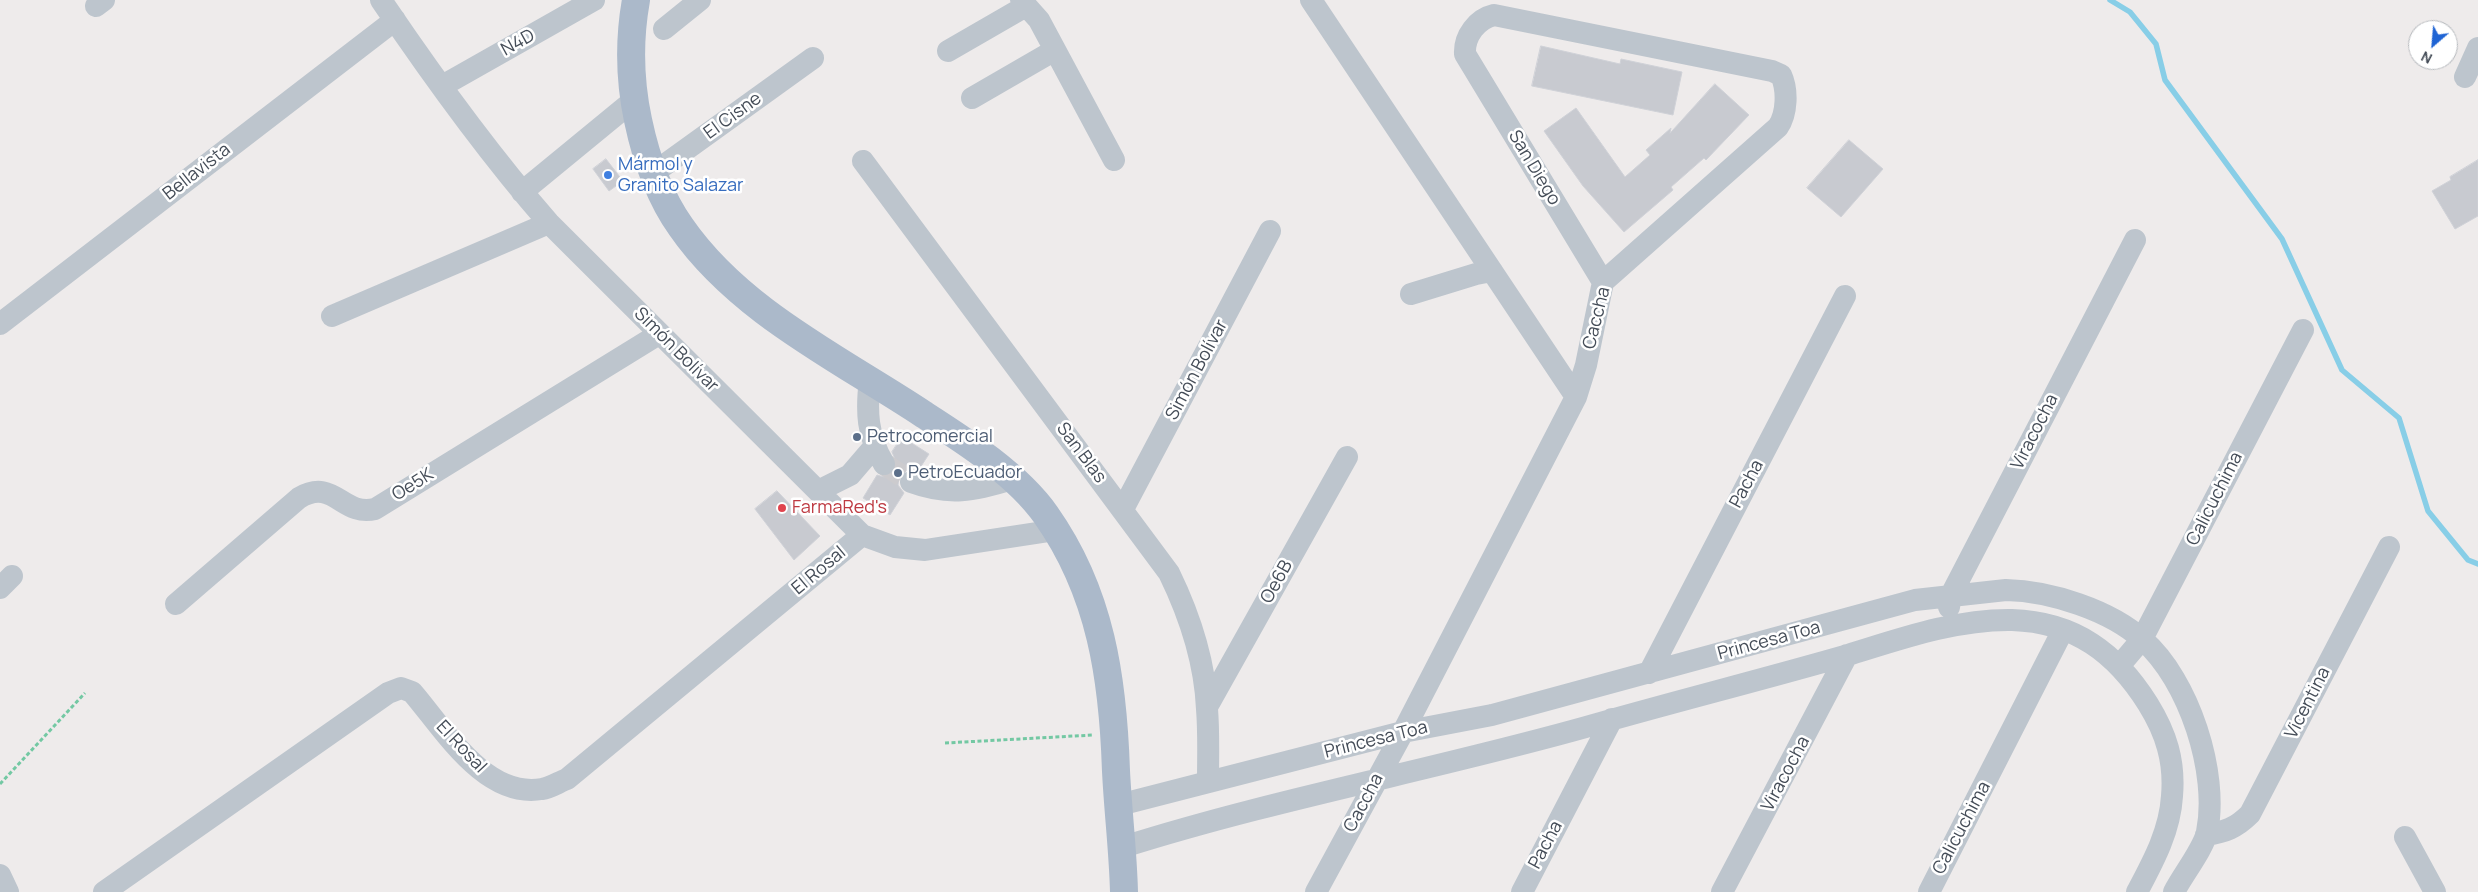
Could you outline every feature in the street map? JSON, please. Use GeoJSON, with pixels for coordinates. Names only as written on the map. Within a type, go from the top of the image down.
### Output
{"type":"FeatureCollection","features":[{"type":"Feature","properties":{"kind":"main road"},"geometry":{"type":"LineString","coordinates":[[636,0],[633,17],[634,100],[652,174],[681,228],[707,259],[738,289],[768,314],[948,430],[999,467],[1045,513],[1056,530],[1089,597],[1108,664],[1116,734],[1124,892]]}},
{"type":"Feature","properties":{"kind":"street","name":"Simón Bolívar"},"geometry":{"type":"LineString","coordinates":[[381,0],[442,86],[522,192],[549,223],[862,535],[895,547],[925,550],[1056,530]]}},
{"type":"Feature","properties":{"kind":"street"},"geometry":{"type":"LineString","coordinates":[[664,29],[700,0]]}},
{"type":"Feature","properties":{"kind":"street"},"geometry":{"type":"LineString","coordinates":[[1310,0],[1576,397]]}},
{"type":"Feature","properties":{"kind":"street","name":"N4D"},"geometry":{"type":"LineString","coordinates":[[442,86],[589,1]]}},
{"type":"Feature","properties":{"kind":"street"},"geometry":{"type":"LineString","coordinates":[[948,51],[1024,3],[1039,20],[1114,160]]}},
{"type":"Feature","properties":{"kind":"street","name":"Caccha"},"geometry":{"type":"LineString","coordinates":[[1316,892],[1403,732],[1576,397],[1586,365],[1603,282],[1778,127],[1784,113],[1784,82],[1780,75],[1772,71],[1494,15],[1484,17],[1478,23],[1468,38],[1465,54]]}},
{"type":"Feature","properties":{"kind":"street","name":"Bellavista"},"geometry":{"type":"LineString","coordinates":[[0,324],[395,20]]}},
{"type":"Feature","properties":{"kind":"street"},"geometry":{"type":"LineString","coordinates":[[2465,77],[2478,48]]}},
{"type":"Feature","properties":{"kind":"street"},"geometry":{"type":"LineString","coordinates":[[972,98],[1055,50]]}},
{"type":"Feature","properties":{"kind":"street","name":"San Diego"},"geometry":{"type":"LineString","coordinates":[[1465,54],[1603,282]]}},
{"type":"Feature","properties":{"kind":"street","name":"El Cisne"},"geometry":{"type":"LineString","coordinates":[[652,174],[813,58]]}},
{"type":"Feature","properties":{"kind":"street"},"geometry":{"type":"LineString","coordinates":[[522,192],[634,100]]}},
{"type":"Feature","properties":{"kind":"street","name":"San Blas"},"geometry":{"type":"LineString","coordinates":[[864,162],[1123,508],[1169,573],[1185,606],[1196,646],[1208,707],[1208,782]]}},
{"type":"Feature","properties":{"kind":"street"},"geometry":{"type":"LineString","coordinates":[[332,316],[549,223]]}},
{"type":"Feature","properties":{"kind":"street","name":"Simón Bolívar"},"geometry":{"type":"LineString","coordinates":[[1123,508],[1270,231]]}},
{"type":"Feature","properties":{"kind":"street","name":"Viracocha"},"geometry":{"type":"LineString","coordinates":[[1947,628],[1951,595],[2135,240]]}},
{"type":"Feature","properties":{"kind":"street"},"geometry":{"type":"LineString","coordinates":[[1411,294],[1492,271]]}},
{"type":"Feature","properties":{"kind":"street","name":"Pacha"},"geometry":{"type":"LineString","coordinates":[[1649,673],[1846,296]]}},
{"type":"Feature","properties":{"kind":"street","name":"Calicuchima"},"geometry":{"type":"LineString","coordinates":[[2120,665],[2142,639],[2303,330]]}},
{"type":"Feature","properties":{"kind":"street","name":"Oe5K"},"geometry":{"type":"LineString","coordinates":[[176,604],[299,498],[311,491],[324,492],[364,511],[374,509],[659,334]]}},
{"type":"Feature","properties":{"kind":"street"},"geometry":{"type":"LineString","coordinates":[[818,491],[850,475],[879,456],[869,420],[870,379]]}},
{"type":"Feature","properties":{"kind":"street","name":"Oe6B"},"geometry":{"type":"LineString","coordinates":[[1208,707],[1347,457]]}},
{"type":"Feature","properties":{"kind":"street"},"geometry":{"type":"LineString","coordinates":[[911,482],[932,490],[954,492],[981,489],[1012,479]]}},
{"type":"Feature","properties":{"kind":"street","name":"El Rosal"},"geometry":{"type":"LineString","coordinates":[[104,892],[388,693],[401,688],[412,692],[474,765],[495,781],[519,790],[543,789],[567,779],[862,535]]}},
{"type":"Feature","properties":{"kind":"street","name":"Vicentina"},"geometry":{"type":"LineString","coordinates":[[2206,835],[2227,832],[2240,825],[2250,814],[2389,547]]}},
{"type":"Feature","properties":{"kind":"street","name":"Princesa Toa"},"geometry":{"type":"LineString","coordinates":[[1119,805],[1403,732],[1492,715],[1915,600],[1951,595],[2021,590],[2060,598],[2092,609],[2142,639],[2174,679],[2193,719],[2209,788],[2206,835],[2174,892]]}},
{"type":"Feature","properties":{"kind":"street","name":"Princesa Toa"},"geometry":{"type":"LineString","coordinates":[[1123,846],[1205,821],[1376,780],[1612,719],[1848,655],[1906,637],[1987,621],[2013,620],[2063,630],[2084,638],[2104,651],[2120,665],[2162,727],[2171,754],[2172,796],[2157,854],[2137,892]]}},
{"type":"Feature","properties":{"kind":"street","name":"Calicuchima"},"geometry":{"type":"LineString","coordinates":[[1929,892],[2063,630]]}},
{"type":"Feature","properties":{"kind":"street","name":"Viracocha"},"geometry":{"type":"LineString","coordinates":[[1722,892],[1848,655]]}},
{"type":"Feature","properties":{"kind":"street","name":"Pacha"},"geometry":{"type":"LineString","coordinates":[[1522,892],[1612,719]]}},
{"type":"Feature","properties":{"kind":"street"},"geometry":{"type":"LineString","coordinates":[[2405,837],[2435,892]]}},
{"type":"Feature","properties":{"kind":"street"},"geometry":{"type":"LineString","coordinates":[[0,875],[8,892]]}},
{"type":"Feature","properties":{"kind":"path"},"geometry":{"type":"LineString","coordinates":[[0,784],[85,693]]}},
{"type":"Feature","properties":{"kind":"path"},"geometry":{"type":"LineString","coordinates":[[945,743],[1116,734]]}},
{"type":"Feature","properties":{"kind":"building"},"geometry":{"type":"Polygon","coordinates":[[[1541,46],[1620,64],[1621,59],[1682,72],[1673,115],[1532,86],[1541,46]]]}},
{"type":"Feature","properties":{"kind":"building"},"geometry":{"type":"Polygon","coordinates":[[[1715,84],[1749,115],[1706,160],[1704,158],[1671,187],[1673,190],[1624,232],[1583,186],[1544,131],[1576,108],[1625,177],[1650,155],[1646,150],[1671,128],[1670,133],[1715,84]]]}},
{"type":"Feature","properties":{"kind":"building"},"geometry":{"type":"Polygon","coordinates":[[[1849,140],[1883,169],[1841,217],[1807,188],[1849,140]]]}},
{"type":"Feature","properties":{"kind":"building","name":"Mármol y Granito Salazar"},"geometry":{"type":"Polygon","coordinates":[[[606,159],[623,181],[609,191],[593,169],[606,159]]]}},
{"type":"Feature","properties":{"kind":"building"},"geometry":{"type":"Polygon","coordinates":[[[2478,160],[2478,216],[2455,229],[2432,191],[2451,180],[2450,177],[2478,160]]]}},
{"type":"Feature","properties":{"kind":"building","name":"PetroEcuador"},"geometry":{"type":"Polygon","coordinates":[[[902,437],[929,454],[918,471],[908,469],[899,478],[898,485],[904,493],[890,515],[863,498],[877,475],[884,477],[895,471],[897,464],[892,452],[902,437]]]}},
{"type":"Feature","properties":{"kind":"building"},"geometry":{"type":"Polygon","coordinates":[[[777,491],[820,536],[794,560],[755,509],[777,491]]]}},
{"type":"Feature","properties":{"kind":"waterway"},"geometry":{"type":"LineString","coordinates":[[2110,0],[2130,12],[2156,44],[2165,80],[2282,239],[2342,370],[2399,418],[2428,511],[2468,560],[2478,564]]}},
{"type":"Feature","properties":{"kind":"tunnel"},"geometry":{"type":"LineString","coordinates":[[884,464],[911,482]]}},
{"type":"Feature","properties":{"kind":"place","name":"Mármol y Granito Salazar"},"geometry":{"type":"Point","coordinates":[608,175]}},
{"type":"Feature","properties":{"kind":"place","name":"Petrocomercial"},"geometry":{"type":"Point","coordinates":[857,437]}},
{"type":"Feature","properties":{"kind":"place","name":"PetroEcuador"},"geometry":{"type":"Point","coordinates":[898,473]}},
{"type":"Feature","properties":{"kind":"place","name":"FarmaRed's"},"geometry":{"type":"Point","coordinates":[782,508]}}]}
